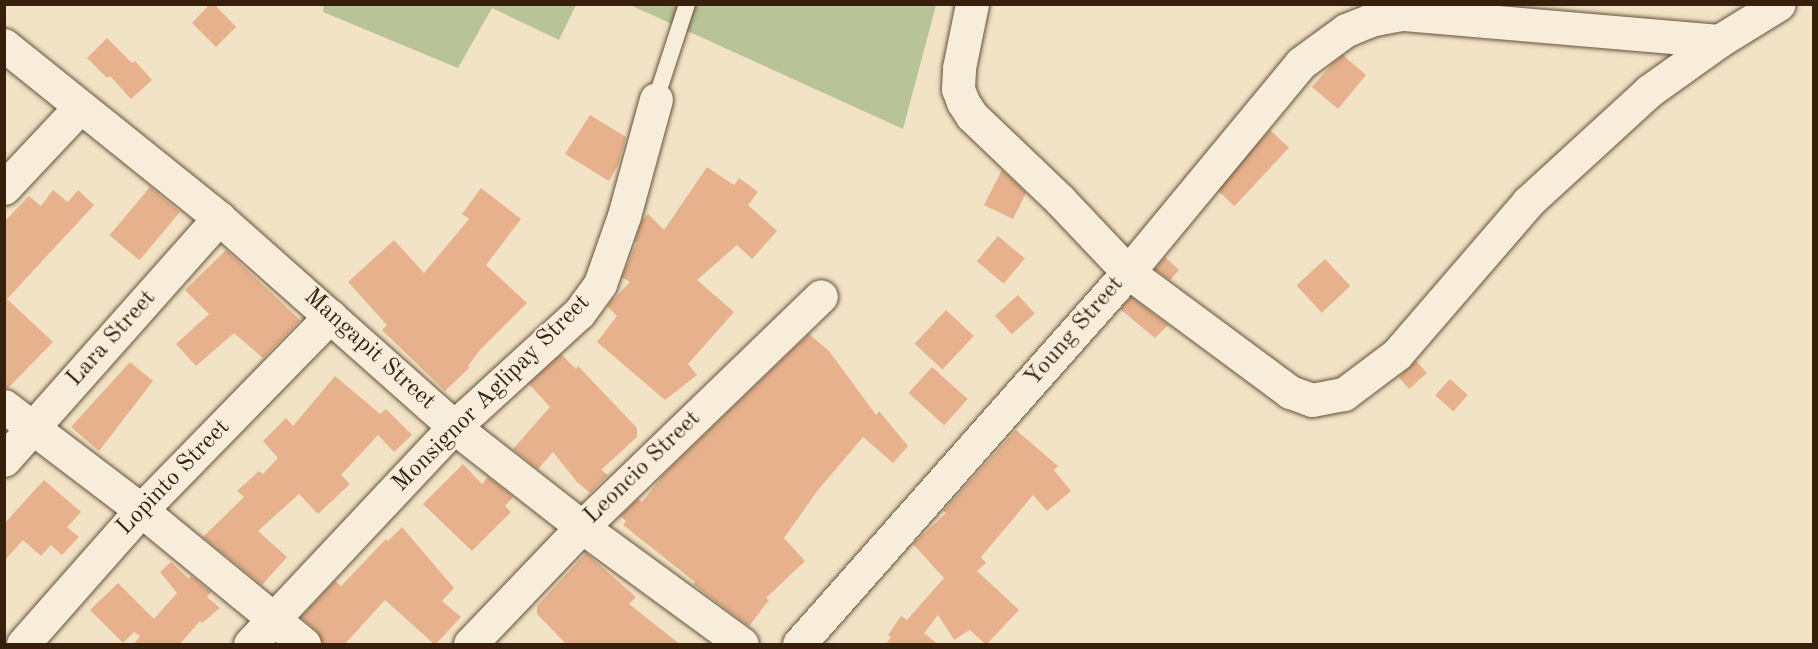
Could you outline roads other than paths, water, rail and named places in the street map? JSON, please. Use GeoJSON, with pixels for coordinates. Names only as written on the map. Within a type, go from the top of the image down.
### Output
{"type":"FeatureCollection","features":[{"type":"Feature","properties":{"kind":"street","name":"Young Street"},"geometry":{"type":"LineString","coordinates":[[799,645],[1128,272],[1060,200],[972,116],[963,102],[958,88],[959,68],[972,4]]}},
{"type":"Feature","properties":{"kind":"street"},"geometry":{"type":"LineString","coordinates":[[1719,41],[1401,14],[1362,23],[1346,30],[1300,63],[1128,272],[1290,392],[1312,400],[1344,394],[1397,354],[1528,202],[1649,91],[1719,41],[1779,4]]}},
{"type":"Feature","properties":{"kind":"street","name":"Mangapit Street"},"geometry":{"type":"LineString","coordinates":[[4,45],[219,218],[454,427],[582,527],[742,645]]}},
{"type":"Feature","properties":{"kind":"street","name":"Monsignor Aglipay Street"},"geometry":{"type":"LineString","coordinates":[[250,645],[454,427],[579,313],[600,284],[624,216],[656,99]]}},
{"type":"Feature","properties":{"kind":"street"},"geometry":{"type":"LineString","coordinates":[[4,188],[80,107]]}},
{"type":"Feature","properties":{"kind":"street","name":"Lara Street"},"geometry":{"type":"LineString","coordinates":[[4,460],[219,218]]}},
{"type":"Feature","properties":{"kind":"street","name":"Leoncio Street"},"geometry":{"type":"LineString","coordinates":[[470,645],[582,527],[821,296]]}},
{"type":"Feature","properties":{"kind":"street","name":"Lopinto Street"},"geometry":{"type":"LineString","coordinates":[[23,645],[141,510],[330,316]]}},
{"type":"Feature","properties":{"kind":"street"},"geometry":{"type":"LineString","coordinates":[[4,405],[141,510],[304,645]]}},
{"type":"Feature","properties":{"kind":"lane"},"geometry":{"type":"LineString","coordinates":[[656,99],[687,4]]}}]}
